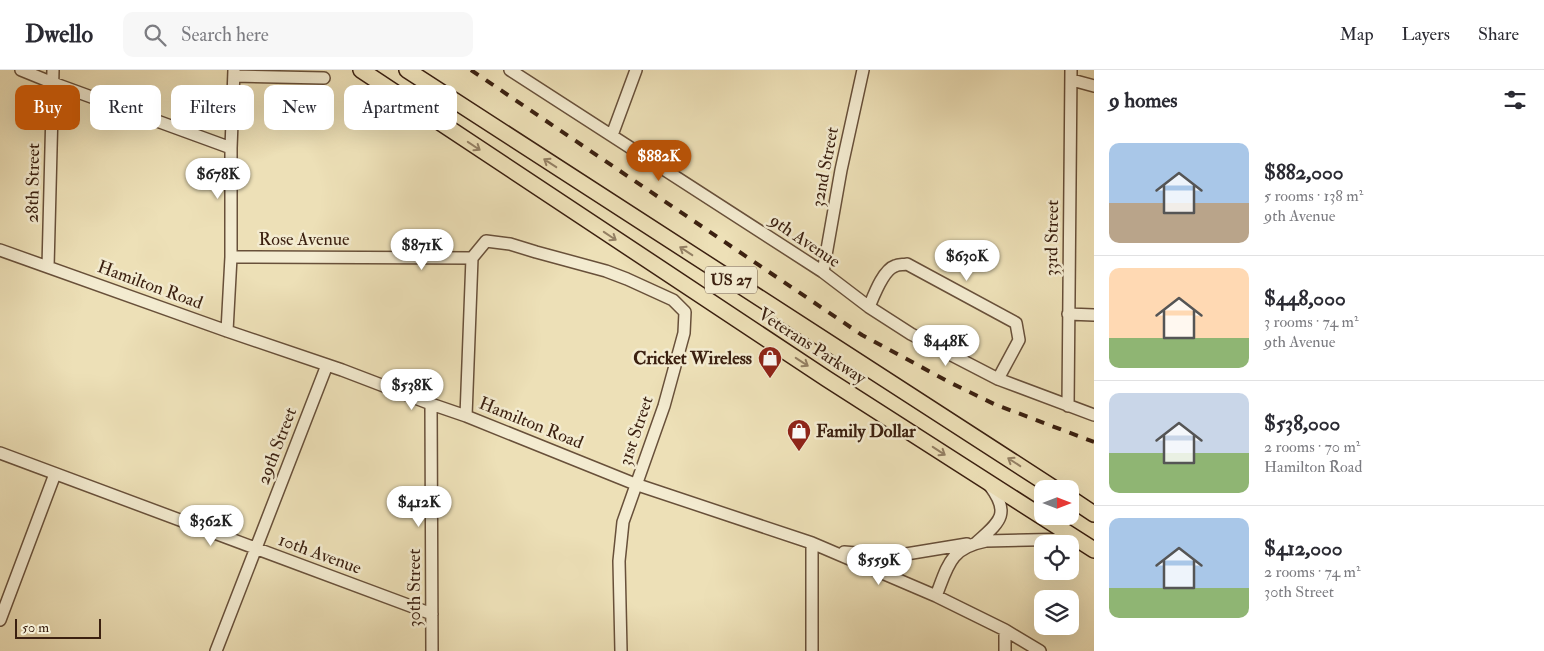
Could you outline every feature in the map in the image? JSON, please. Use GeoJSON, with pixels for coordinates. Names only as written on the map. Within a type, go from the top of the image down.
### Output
{"type":"FeatureCollection","features":[{"type":"Feature","properties":{"kind":"main road","name":"Veterans Parkway"},"geometry":{"type":"LineString","coordinates":[[361,70],[617,241],[1070,535]]}},
{"type":"Feature","properties":{"kind":"main road","name":"Veterans Parkway"},"geometry":{"type":"LineString","coordinates":[[407,70],[1041,480]]}},
{"type":"Feature","properties":{"kind":"main road"},"geometry":{"type":"LineString","coordinates":[[1079,504],[1094,514]]}},
{"type":"Feature","properties":{"kind":"main road"},"geometry":{"type":"LineString","coordinates":[[1079,539],[1094,538]]}},
{"type":"Feature","properties":{"kind":"main road","name":"Veterans Parkway"},"geometry":{"type":"LineString","coordinates":[[1079,541],[1094,550]]}},
{"type":"Feature","properties":{"kind":"street"},"geometry":{"type":"LineString","coordinates":[[21,70],[231,148]]}},
{"type":"Feature","properties":{"kind":"street","name":"28th Street"},"geometry":{"type":"LineString","coordinates":[[48,267],[53,70]]}},
{"type":"Feature","properties":{"kind":"street","name":"9th Avenue"},"geometry":{"type":"LineString","coordinates":[[510,70],[823,272],[911,334],[998,379],[1094,415]]}},
{"type":"Feature","properties":{"kind":"street"},"geometry":{"type":"LineString","coordinates":[[612,136],[636,70]]}},
{"type":"Feature","properties":{"kind":"street","name":"32nd Street"},"geometry":{"type":"LineString","coordinates":[[823,272],[841,170],[863,70]]}},
{"type":"Feature","properties":{"kind":"street"},"geometry":{"type":"LineString","coordinates":[[227,331],[231,257],[231,148],[234,73],[324,78]]}},
{"type":"Feature","properties":{"kind":"street"},"geometry":{"type":"LineString","coordinates":[[1072,75],[1094,86]]}},
{"type":"Feature","properties":{"kind":"street","name":"33rd Street"},"geometry":{"type":"LineString","coordinates":[[1068,406],[1072,75]]}},
{"type":"Feature","properties":{"kind":"street","name":"31st Street"},"geometry":{"type":"LineString","coordinates":[[472,258],[486,241],[510,244],[606,271],[627,279],[673,300],[685,312],[684,333],[664,406],[623,522],[619,561],[621,651]]}},
{"type":"Feature","properties":{"kind":"street","name":"Hamilton Road"},"geometry":{"type":"LineString","coordinates":[[0,250],[466,416],[635,484],[812,543],[936,596],[1005,630],[1040,651]]}},
{"type":"Feature","properties":{"kind":"street","name":"Rose Avenue"},"geometry":{"type":"LineString","coordinates":[[231,257],[472,258]]}},
{"type":"Feature","properties":{"kind":"street"},"geometry":{"type":"LineString","coordinates":[[466,416],[472,258]]}},
{"type":"Feature","properties":{"kind":"street"},"geometry":{"type":"LineString","coordinates":[[869,306],[878,287],[890,269],[896,265],[907,264],[1016,323],[1018,340],[998,379]]}},
{"type":"Feature","properties":{"kind":"street"},"geometry":{"type":"LineString","coordinates":[[1068,314],[1094,315]]}},
{"type":"Feature","properties":{"kind":"street","name":"29th Street"},"geometry":{"type":"LineString","coordinates":[[216,651],[327,365]]}},
{"type":"Feature","properties":{"kind":"street","name":"30th Street"},"geometry":{"type":"LineString","coordinates":[[431,404],[432,651]]}},
{"type":"Feature","properties":{"kind":"street","name":"10th Avenue"},"geometry":{"type":"LineString","coordinates":[[0,453],[432,614]]}},
{"type":"Feature","properties":{"kind":"street"},"geometry":{"type":"LineString","coordinates":[[0,620],[55,474]]}},
{"type":"Feature","properties":{"kind":"street"},"geometry":{"type":"LineString","coordinates":[[936,596],[948,565],[956,553],[974,543],[999,521],[1002,508],[999,497],[988,482]]}},
{"type":"Feature","properties":{"kind":"street"},"geometry":{"type":"LineString","coordinates":[[832,551],[894,556],[986,541],[1034,540]]}},
{"type":"Feature","properties":{"kind":"street"},"geometry":{"type":"LineString","coordinates":[[812,543],[812,651]]}},
{"type":"Feature","properties":{"kind":"street"},"geometry":{"type":"LineString","coordinates":[[1005,630],[1005,651]]}},
{"type":"Feature","properties":{"kind":"railway"},"geometry":{"type":"LineString","coordinates":[[471,70],[862,335],[994,404],[1094,442]]}},
{"type":"Feature","properties":{"kind":"place","name":"Cricket Wireless"},"geometry":{"type":"Point","coordinates":[770,379]}},
{"type":"Feature","properties":{"kind":"place","name":"Family Dollar"},"geometry":{"type":"Point","coordinates":[799,452]}}]}
